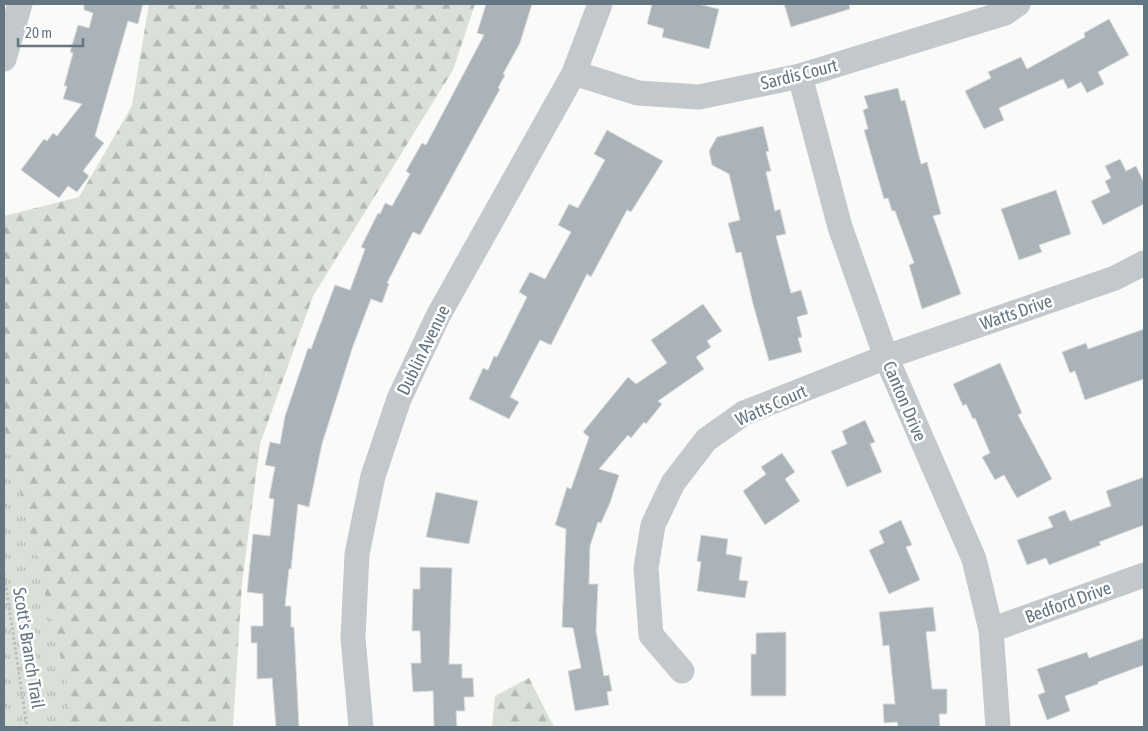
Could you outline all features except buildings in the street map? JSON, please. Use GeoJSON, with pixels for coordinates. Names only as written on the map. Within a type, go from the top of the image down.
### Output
{"type":"FeatureCollection","features":[{"type":"Feature","properties":{"kind":"street"},"geometry":{"type":"LineString","coordinates":[[4,59],[20,4]]}},
{"type":"Feature","properties":{"kind":"street","name":"Dublin Avenue"},"geometry":{"type":"LineString","coordinates":[[361,727],[353,638],[357,554],[373,476],[399,399],[438,316],[574,73],[600,4]]}},
{"type":"Feature","properties":{"kind":"street","name":"Sardis Court"},"geometry":{"type":"LineString","coordinates":[[574,73],[638,93],[699,97],[800,76],[1005,12],[1018,4]]}},
{"type":"Feature","properties":{"kind":"street","name":"Canton Drive"},"geometry":{"type":"LineString","coordinates":[[800,76],[840,227],[886,357],[974,559],[991,630],[998,727]]}},
{"type":"Feature","properties":{"kind":"street","name":"Watts Drive"},"geometry":{"type":"LineString","coordinates":[[886,357],[1115,278],[1144,263]]}},
{"type":"Feature","properties":{"kind":"street","name":"Watts Court"},"geometry":{"type":"LineString","coordinates":[[682,671],[651,635],[646,568],[653,524],[673,483],[706,440],[744,413],[886,357]]}},
{"type":"Feature","properties":{"kind":"street","name":"Bedford Drive"},"geometry":{"type":"LineString","coordinates":[[991,630],[1144,575]]}},
{"type":"Feature","properties":{"kind":"path","name":"Scott's Branch Trail"},"geometry":{"type":"LineString","coordinates":[[4,573],[27,727]]}},
{"type":"Feature","properties":{"kind":"green space"},"geometry":{"type":"Polygon","coordinates":[[[149,4],[475,4],[453,70],[313,296],[260,444],[242,584],[233,727],[4,727],[4,216],[79,197],[132,106],[149,4]]]}},
{"type":"Feature","properties":{"kind":"green space"},"geometry":{"type":"Polygon","coordinates":[[[4,425],[68,688],[70,727],[4,727],[4,425]]]}},
{"type":"Feature","properties":{"kind":"green space"},"geometry":{"type":"Polygon","coordinates":[[[529,678],[554,727],[492,727],[495,696],[529,678]]]}}]}
